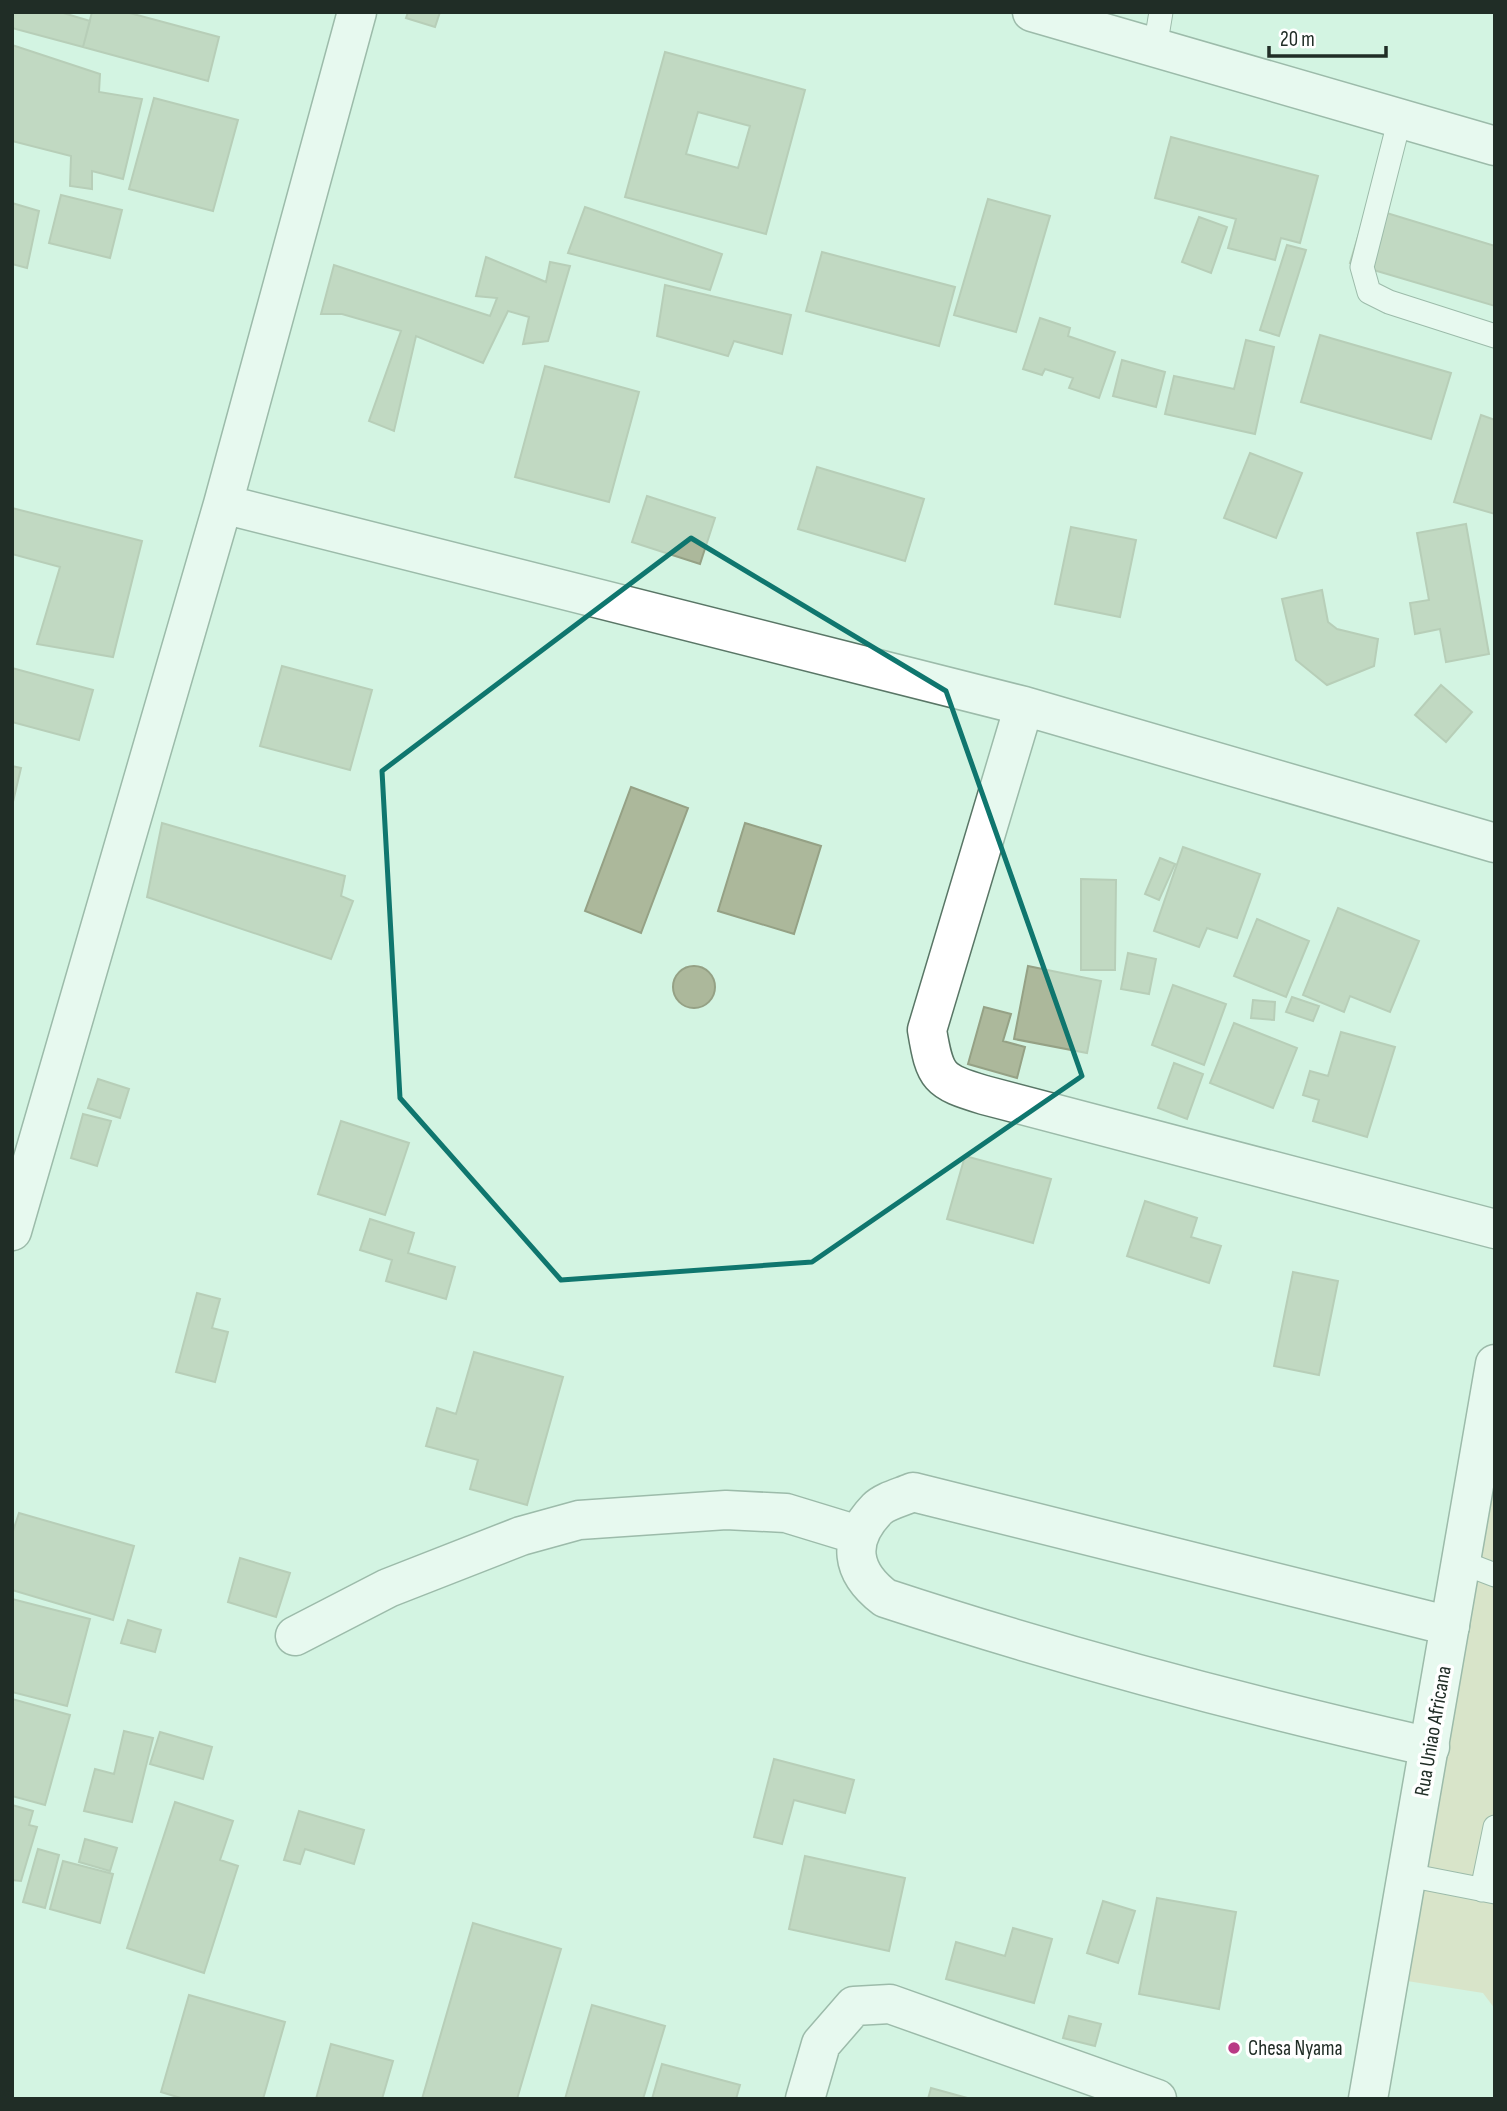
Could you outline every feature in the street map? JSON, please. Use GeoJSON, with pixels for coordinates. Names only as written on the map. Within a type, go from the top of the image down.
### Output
{"type":"FeatureCollection","features":[{"type":"Feature","properties":{"kind":"street"},"geometry":{"type":"LineString","coordinates":[[12,1231],[223,505],[357,12]]}},
{"type":"Feature","properties":{"kind":"street"},"geometry":{"type":"LineString","coordinates":[[1038,13],[1158,30],[1400,118],[1495,145]]}},
{"type":"Feature","properties":{"kind":"street"},"geometry":{"type":"LineString","coordinates":[[223,505],[1024,706],[1495,844]]}},
{"type":"Feature","properties":{"kind":"street"},"geometry":{"type":"LineString","coordinates":[[1024,706],[927,1030],[933,1067],[952,1085],[984,1095],[1495,1229]]}},
{"type":"Feature","properties":{"kind":"street","name":"Rua Uniao Africana"},"geometry":{"type":"LineString","coordinates":[[1368,2099],[1450,1626],[1478,1569],[1495,1364]]}},
{"type":"Feature","properties":{"kind":"street"},"geometry":{"type":"LineString","coordinates":[[1430,1747],[1292,1716],[1038,1648],[885,1598],[867,1584],[856,1559],[858,1535],[879,1507],[913,1492],[1450,1626]]}},
{"type":"Feature","properties":{"kind":"street"},"geometry":{"type":"LineString","coordinates":[[295,1636],[388,1588],[521,1536],[579,1520],[726,1510],[796,1516],[858,1535]]}},
{"type":"Feature","properties":{"kind":"street"},"geometry":{"type":"LineString","coordinates":[[805,2099],[821,2044],[854,2006],[890,2004],[1157,2099]]}},
{"type":"Feature","properties":{"kind":"lane"},"geometry":{"type":"LineString","coordinates":[[1400,118],[1362,267],[1368,292],[1389,302],[1495,336]]}},
{"type":"Feature","properties":{"kind":"lane"},"geometry":{"type":"LineString","coordinates":[[1408,1875],[1489,1891],[1495,1827]]}},
{"type":"Feature","properties":{"kind":"highlighted area"},"geometry":{"type":"Polygon","coordinates":[[[691,538],[946,691],[1082,1076],[812,1262],[561,1280],[400,1098],[382,771],[691,538]]]}},
{"type":"Feature","properties":{"kind":"shaded area"},"geometry":{"type":"Polygon","coordinates":[[[1495,1458],[1495,2009],[1483,1993],[1407,1981],[1495,1458]]]}},
{"type":"Feature","properties":{"kind":"building"},"geometry":{"type":"Polygon","coordinates":[[[12,12],[60,12],[90,21],[83,47],[12,28],[12,12]]]}},
{"type":"Feature","properties":{"kind":"building"},"geometry":{"type":"Polygon","coordinates":[[[92,12],[126,12],[219,37],[208,81],[83,47],[92,12]]]}},
{"type":"Feature","properties":{"kind":"building"},"geometry":{"type":"Polygon","coordinates":[[[408,12],[440,12],[435,27],[406,18],[408,12]]]}},
{"type":"Feature","properties":{"kind":"building"},"geometry":{"type":"Polygon","coordinates":[[[12,45],[100,74],[99,92],[142,99],[123,179],[92,171],[92,189],[70,186],[71,156],[12,141],[12,45]]]}},
{"type":"Feature","properties":{"kind":"building"},"geometry":{"type":"Polygon","coordinates":[[[665,52],[805,90],[766,234],[625,197],[665,52]],[[698,112],[686,154],[738,168],[750,126],[698,112]]]}},
{"type":"Feature","properties":{"kind":"building"},"geometry":{"type":"Polygon","coordinates":[[[154,98],[238,120],[213,211],[129,189],[154,98]]]}},
{"type":"Feature","properties":{"kind":"building"},"geometry":{"type":"Polygon","coordinates":[[[1171,137],[1318,176],[1300,243],[1281,238],[1275,260],[1228,248],[1236,219],[1155,198],[1171,137]]]}},
{"type":"Feature","properties":{"kind":"building"},"geometry":{"type":"Polygon","coordinates":[[[61,195],[122,210],[110,258],[49,243],[61,195]]]}},
{"type":"Feature","properties":{"kind":"building"},"geometry":{"type":"Polygon","coordinates":[[[988,199],[1050,216],[1016,332],[954,315],[988,199]]]}},
{"type":"Feature","properties":{"kind":"building"},"geometry":{"type":"Polygon","coordinates":[[[12,203],[39,211],[27,268],[12,264],[12,203]]]}},
{"type":"Feature","properties":{"kind":"building"},"geometry":{"type":"Polygon","coordinates":[[[585,207],[722,254],[710,290],[568,253],[585,207]]]}},
{"type":"Feature","properties":{"kind":"building"},"geometry":{"type":"Polygon","coordinates":[[[1367,207],[1495,246],[1495,306],[1350,263],[1367,207]]]}},
{"type":"Feature","properties":{"kind":"building"},"geometry":{"type":"Polygon","coordinates":[[[1199,217],[1227,227],[1211,273],[1182,262],[1199,217]]]}},
{"type":"Feature","properties":{"kind":"building"},"geometry":{"type":"Polygon","coordinates":[[[1287,245],[1306,250],[1279,336],[1260,330],[1287,245]]]}},
{"type":"Feature","properties":{"kind":"building"},"geometry":{"type":"Polygon","coordinates":[[[822,252],[955,287],[939,346],[806,311],[822,252]]]}},
{"type":"Feature","properties":{"kind":"building"},"geometry":{"type":"Polygon","coordinates":[[[486,257],[546,282],[550,262],[570,266],[548,341],[523,344],[529,317],[508,311],[483,363],[416,336],[394,431],[369,421],[401,331],[342,314],[321,314],[334,265],[490,316],[497,298],[476,296],[486,257]]]}},
{"type":"Feature","properties":{"kind":"building"},"geometry":{"type":"Polygon","coordinates":[[[665,285],[791,315],[782,354],[734,341],[728,356],[657,336],[665,285]]]}},
{"type":"Feature","properties":{"kind":"building"},"geometry":{"type":"Polygon","coordinates":[[[1040,318],[1070,328],[1068,336],[1115,352],[1099,398],[1069,388],[1073,378],[1045,369],[1042,375],[1023,369],[1040,318]]]}},
{"type":"Feature","properties":{"kind":"building"},"geometry":{"type":"Polygon","coordinates":[[[1320,335],[1451,373],[1431,439],[1301,402],[1320,335]]]}},
{"type":"Feature","properties":{"kind":"building"},"geometry":{"type":"Polygon","coordinates":[[[1246,340],[1274,347],[1255,434],[1165,414],[1174,376],[1234,389],[1246,340]]]}},
{"type":"Feature","properties":{"kind":"building"},"geometry":{"type":"Polygon","coordinates":[[[1122,360],[1165,372],[1156,407],[1113,396],[1122,360]]]}},
{"type":"Feature","properties":{"kind":"building"},"geometry":{"type":"Polygon","coordinates":[[[545,366],[639,392],[609,502],[515,477],[545,366]]]}},
{"type":"Feature","properties":{"kind":"building"},"geometry":{"type":"Polygon","coordinates":[[[1481,415],[1495,420],[1495,514],[1454,502],[1481,415]]]}},
{"type":"Feature","properties":{"kind":"building"},"geometry":{"type":"Polygon","coordinates":[[[1250,453],[1302,473],[1276,538],[1224,518],[1250,453]]]}},
{"type":"Feature","properties":{"kind":"building"},"geometry":{"type":"Polygon","coordinates":[[[817,467],[924,499],[905,561],[798,529],[817,467]]]}},
{"type":"Feature","properties":{"kind":"building"},"geometry":{"type":"Polygon","coordinates":[[[647,496],[715,518],[700,564],[632,542],[647,496]]]}},
{"type":"Feature","properties":{"kind":"building"},"geometry":{"type":"Polygon","coordinates":[[[12,508],[142,541],[113,657],[37,644],[60,567],[12,554],[12,508]]]}},
{"type":"Feature","properties":{"kind":"building"},"geometry":{"type":"Polygon","coordinates":[[[1466,524],[1489,654],[1446,662],[1440,629],[1415,634],[1410,603],[1429,600],[1417,533],[1466,524]]]}},
{"type":"Feature","properties":{"kind":"building"},"geometry":{"type":"Polygon","coordinates":[[[1071,527],[1136,540],[1120,617],[1055,604],[1071,527]]]}},
{"type":"Feature","properties":{"kind":"building"},"geometry":{"type":"Polygon","coordinates":[[[1322,590],[1328,622],[1337,629],[1378,639],[1374,666],[1327,685],[1296,660],[1282,599],[1322,590]]]}},
{"type":"Feature","properties":{"kind":"building"},"geometry":{"type":"Polygon","coordinates":[[[282,666],[372,690],[350,770],[260,746],[282,666]]]}},
{"type":"Feature","properties":{"kind":"building"},"geometry":{"type":"Polygon","coordinates":[[[12,668],[93,690],[79,740],[12,722],[12,668]]]}},
{"type":"Feature","properties":{"kind":"building"},"geometry":{"type":"Polygon","coordinates":[[[1441,685],[1472,712],[1446,742],[1415,715],[1441,685]]]}},
{"type":"Feature","properties":{"kind":"building"},"geometry":{"type":"Polygon","coordinates":[[[12,766],[21,768],[12,806],[12,766]]]}},
{"type":"Feature","properties":{"kind":"building"},"geometry":{"type":"Polygon","coordinates":[[[631,787],[688,808],[641,933],[585,911],[631,787]]]}},
{"type":"Feature","properties":{"kind":"building"},"geometry":{"type":"Polygon","coordinates":[[[162,823],[345,876],[341,896],[353,901],[331,959],[147,897],[162,823]]]}},
{"type":"Feature","properties":{"kind":"building"},"geometry":{"type":"Polygon","coordinates":[[[745,823],[821,846],[794,934],[718,911],[745,823]]]}},
{"type":"Feature","properties":{"kind":"building"},"geometry":{"type":"Polygon","coordinates":[[[1183,847],[1260,874],[1237,938],[1207,928],[1199,947],[1154,931],[1183,847]]]}},
{"type":"Feature","properties":{"kind":"building"},"geometry":{"type":"Polygon","coordinates":[[[1160,858],[1175,864],[1159,900],[1145,894],[1160,858]]]}},
{"type":"Feature","properties":{"kind":"building"},"geometry":{"type":"Polygon","coordinates":[[[1081,879],[1116,880],[1115,970],[1081,970],[1081,879]]]}},
{"type":"Feature","properties":{"kind":"building"},"geometry":{"type":"Polygon","coordinates":[[[1338,908],[1419,941],[1390,1012],[1350,996],[1344,1012],[1303,995],[1338,908]]]}},
{"type":"Feature","properties":{"kind":"building"},"geometry":{"type":"Polygon","coordinates":[[[1257,919],[1309,941],[1286,997],[1234,976],[1257,919]]]}},
{"type":"Feature","properties":{"kind":"building"},"geometry":{"type":"Polygon","coordinates":[[[1128,953],[1156,959],[1149,994],[1121,989],[1128,953]]]}},
{"type":"Feature","properties":{"kind":"building"},"geometry":{"type":"Polygon","coordinates":[[[694,966],[709,972],[715,987],[709,1002],[694,1008],[679,1002],[673,987],[679,972],[694,966]]]}},
{"type":"Feature","properties":{"kind":"building"},"geometry":{"type":"Polygon","coordinates":[[[1028,966],[1101,981],[1087,1053],[1014,1039],[1028,966]]]}},
{"type":"Feature","properties":{"kind":"building"},"geometry":{"type":"Polygon","coordinates":[[[1173,985],[1226,1004],[1204,1065],[1152,1045],[1173,985]]]}},
{"type":"Feature","properties":{"kind":"building"},"geometry":{"type":"Polygon","coordinates":[[[1292,997],[1319,1006],[1313,1021],[1286,1012],[1292,997]]]}},
{"type":"Feature","properties":{"kind":"building"},"geometry":{"type":"Polygon","coordinates":[[[1253,1000],[1275,1002],[1274,1020],[1251,1018],[1253,1000]]]}},
{"type":"Feature","properties":{"kind":"building"},"geometry":{"type":"Polygon","coordinates":[[[984,1007],[1011,1014],[1003,1041],[1025,1047],[1017,1078],[968,1064],[984,1007]]]}},
{"type":"Feature","properties":{"kind":"building"},"geometry":{"type":"Polygon","coordinates":[[[1234,1023],[1297,1048],[1273,1108],[1210,1083],[1234,1023]]]}},
{"type":"Feature","properties":{"kind":"building"},"geometry":{"type":"Polygon","coordinates":[[[1341,1032],[1395,1047],[1367,1137],[1313,1121],[1319,1100],[1303,1095],[1310,1071],[1328,1076],[1341,1032]]]}},
{"type":"Feature","properties":{"kind":"building"},"geometry":{"type":"Polygon","coordinates":[[[1174,1063],[1203,1074],[1187,1119],[1158,1108],[1174,1063]]]}},
{"type":"Feature","properties":{"kind":"building"},"geometry":{"type":"Polygon","coordinates":[[[98,1079],[129,1089],[120,1118],[88,1108],[98,1079]]]}},
{"type":"Feature","properties":{"kind":"building"},"geometry":{"type":"Polygon","coordinates":[[[83,1114],[111,1121],[97,1166],[71,1158],[83,1114]]]}},
{"type":"Feature","properties":{"kind":"building"},"geometry":{"type":"Polygon","coordinates":[[[341,1121],[409,1143],[385,1215],[318,1194],[341,1121]]]}},
{"type":"Feature","properties":{"kind":"building"},"geometry":{"type":"Polygon","coordinates":[[[965,1156],[1051,1179],[1033,1243],[947,1219],[965,1156]]]}},
{"type":"Feature","properties":{"kind":"building"},"geometry":{"type":"Polygon","coordinates":[[[1145,1201],[1197,1218],[1191,1237],[1221,1246],[1209,1283],[1127,1256],[1145,1201]]]}},
{"type":"Feature","properties":{"kind":"building"},"geometry":{"type":"Polygon","coordinates":[[[370,1219],[414,1233],[408,1253],[455,1267],[446,1299],[386,1281],[392,1260],[360,1250],[370,1219]]]}},
{"type":"Feature","properties":{"kind":"building"},"geometry":{"type":"Polygon","coordinates":[[[1293,1272],[1338,1281],[1319,1375],[1274,1366],[1293,1272]]]}},
{"type":"Feature","properties":{"kind":"building"},"geometry":{"type":"Polygon","coordinates":[[[197,1293],[220,1299],[212,1328],[228,1332],[215,1382],[176,1372],[197,1293]]]}},
{"type":"Feature","properties":{"kind":"building"},"geometry":{"type":"Polygon","coordinates":[[[474,1352],[563,1377],[527,1505],[470,1489],[478,1460],[426,1446],[437,1408],[456,1414],[474,1352]]]}},
{"type":"Feature","properties":{"kind":"building"},"geometry":{"type":"Polygon","coordinates":[[[19,1513],[134,1546],[113,1620],[12,1590],[12,1534],[19,1513]]]}},
{"type":"Feature","properties":{"kind":"building"},"geometry":{"type":"Polygon","coordinates":[[[240,1558],[290,1573],[276,1617],[228,1602],[240,1558]]]}},
{"type":"Feature","properties":{"kind":"building"},"geometry":{"type":"Polygon","coordinates":[[[12,1599],[90,1619],[67,1706],[12,1692],[12,1599]]]}},
{"type":"Feature","properties":{"kind":"building"},"geometry":{"type":"Polygon","coordinates":[[[128,1620],[161,1630],[155,1652],[121,1643],[128,1620]]]}},
{"type":"Feature","properties":{"kind":"building"},"geometry":{"type":"Polygon","coordinates":[[[12,1699],[70,1715],[45,1805],[12,1796],[12,1699]]]}},
{"type":"Feature","properties":{"kind":"building"},"geometry":{"type":"Polygon","coordinates":[[[124,1731],[153,1738],[132,1822],[84,1811],[95,1769],[114,1774],[124,1731]]]}},
{"type":"Feature","properties":{"kind":"building"},"geometry":{"type":"Polygon","coordinates":[[[160,1732],[212,1747],[203,1779],[150,1764],[160,1732]]]}},
{"type":"Feature","properties":{"kind":"building"},"geometry":{"type":"Polygon","coordinates":[[[774,1759],[854,1780],[845,1813],[794,1800],[782,1844],[754,1837],[774,1759]]]}},
{"type":"Feature","properties":{"kind":"building"},"geometry":{"type":"Polygon","coordinates":[[[175,1802],[233,1821],[220,1860],[238,1866],[204,1973],[127,1948],[175,1802]]]}},
{"type":"Feature","properties":{"kind":"building"},"geometry":{"type":"Polygon","coordinates":[[[12,1805],[33,1811],[29,1825],[37,1827],[21,1881],[12,1880],[12,1805]]]}},
{"type":"Feature","properties":{"kind":"building"},"geometry":{"type":"Polygon","coordinates":[[[299,1811],[364,1830],[354,1864],[305,1849],[300,1864],[284,1860],[299,1811]]]}},
{"type":"Feature","properties":{"kind":"building"},"geometry":{"type":"Polygon","coordinates":[[[85,1839],[117,1848],[110,1871],[79,1862],[85,1839]]]}},
{"type":"Feature","properties":{"kind":"building"},"geometry":{"type":"Polygon","coordinates":[[[38,1849],[59,1855],[45,1908],[23,1902],[38,1849]]]}},
{"type":"Feature","properties":{"kind":"building"},"geometry":{"type":"Polygon","coordinates":[[[805,1856],[905,1878],[889,1951],[789,1929],[805,1856]]]}},
{"type":"Feature","properties":{"kind":"building"},"geometry":{"type":"Polygon","coordinates":[[[63,1861],[113,1874],[100,1923],[50,1909],[63,1861]]]}},
{"type":"Feature","properties":{"kind":"building"},"geometry":{"type":"Polygon","coordinates":[[[1157,1898],[1236,1912],[1219,2009],[1139,1994],[1157,1898]]]}},
{"type":"Feature","properties":{"kind":"building"},"geometry":{"type":"Polygon","coordinates":[[[1103,1901],[1135,1911],[1118,1963],[1087,1953],[1103,1901]]]}},
{"type":"Feature","properties":{"kind":"building"},"geometry":{"type":"Polygon","coordinates":[[[473,1923],[561,1949],[517,2099],[422,2099],[473,1923]]]}},
{"type":"Feature","properties":{"kind":"building"},"geometry":{"type":"Polygon","coordinates":[[[1013,1928],[1052,1939],[1034,2003],[946,1979],[956,1942],[1005,1956],[1013,1928]]]}},
{"type":"Feature","properties":{"kind":"building"},"geometry":{"type":"Polygon","coordinates":[[[189,1995],[285,2022],[263,2099],[184,2099],[161,2092],[189,1995]]]}},
{"type":"Feature","properties":{"kind":"building"},"geometry":{"type":"Polygon","coordinates":[[[592,2005],[665,2026],[643,2099],[565,2099],[592,2005]]]}},
{"type":"Feature","properties":{"kind":"building"},"geometry":{"type":"Polygon","coordinates":[[[1069,2016],[1101,2024],[1095,2046],[1063,2038],[1069,2016]]]}},
{"type":"Feature","properties":{"kind":"building"},"geometry":{"type":"Polygon","coordinates":[[[331,2044],[393,2061],[382,2099],[316,2099],[331,2044]]]}},
{"type":"Feature","properties":{"kind":"building"},"geometry":{"type":"Polygon","coordinates":[[[662,2064],[740,2085],[736,2099],[652,2099],[662,2064]]]}},
{"type":"Feature","properties":{"kind":"building"},"geometry":{"type":"Polygon","coordinates":[[[931,2088],[971,2099],[928,2099],[931,2088]]]}},
{"type":"Feature","properties":{"kind":"place","name":"Chesa Nyama"},"geometry":{"type":"Point","coordinates":[1234,2048]}}]}
